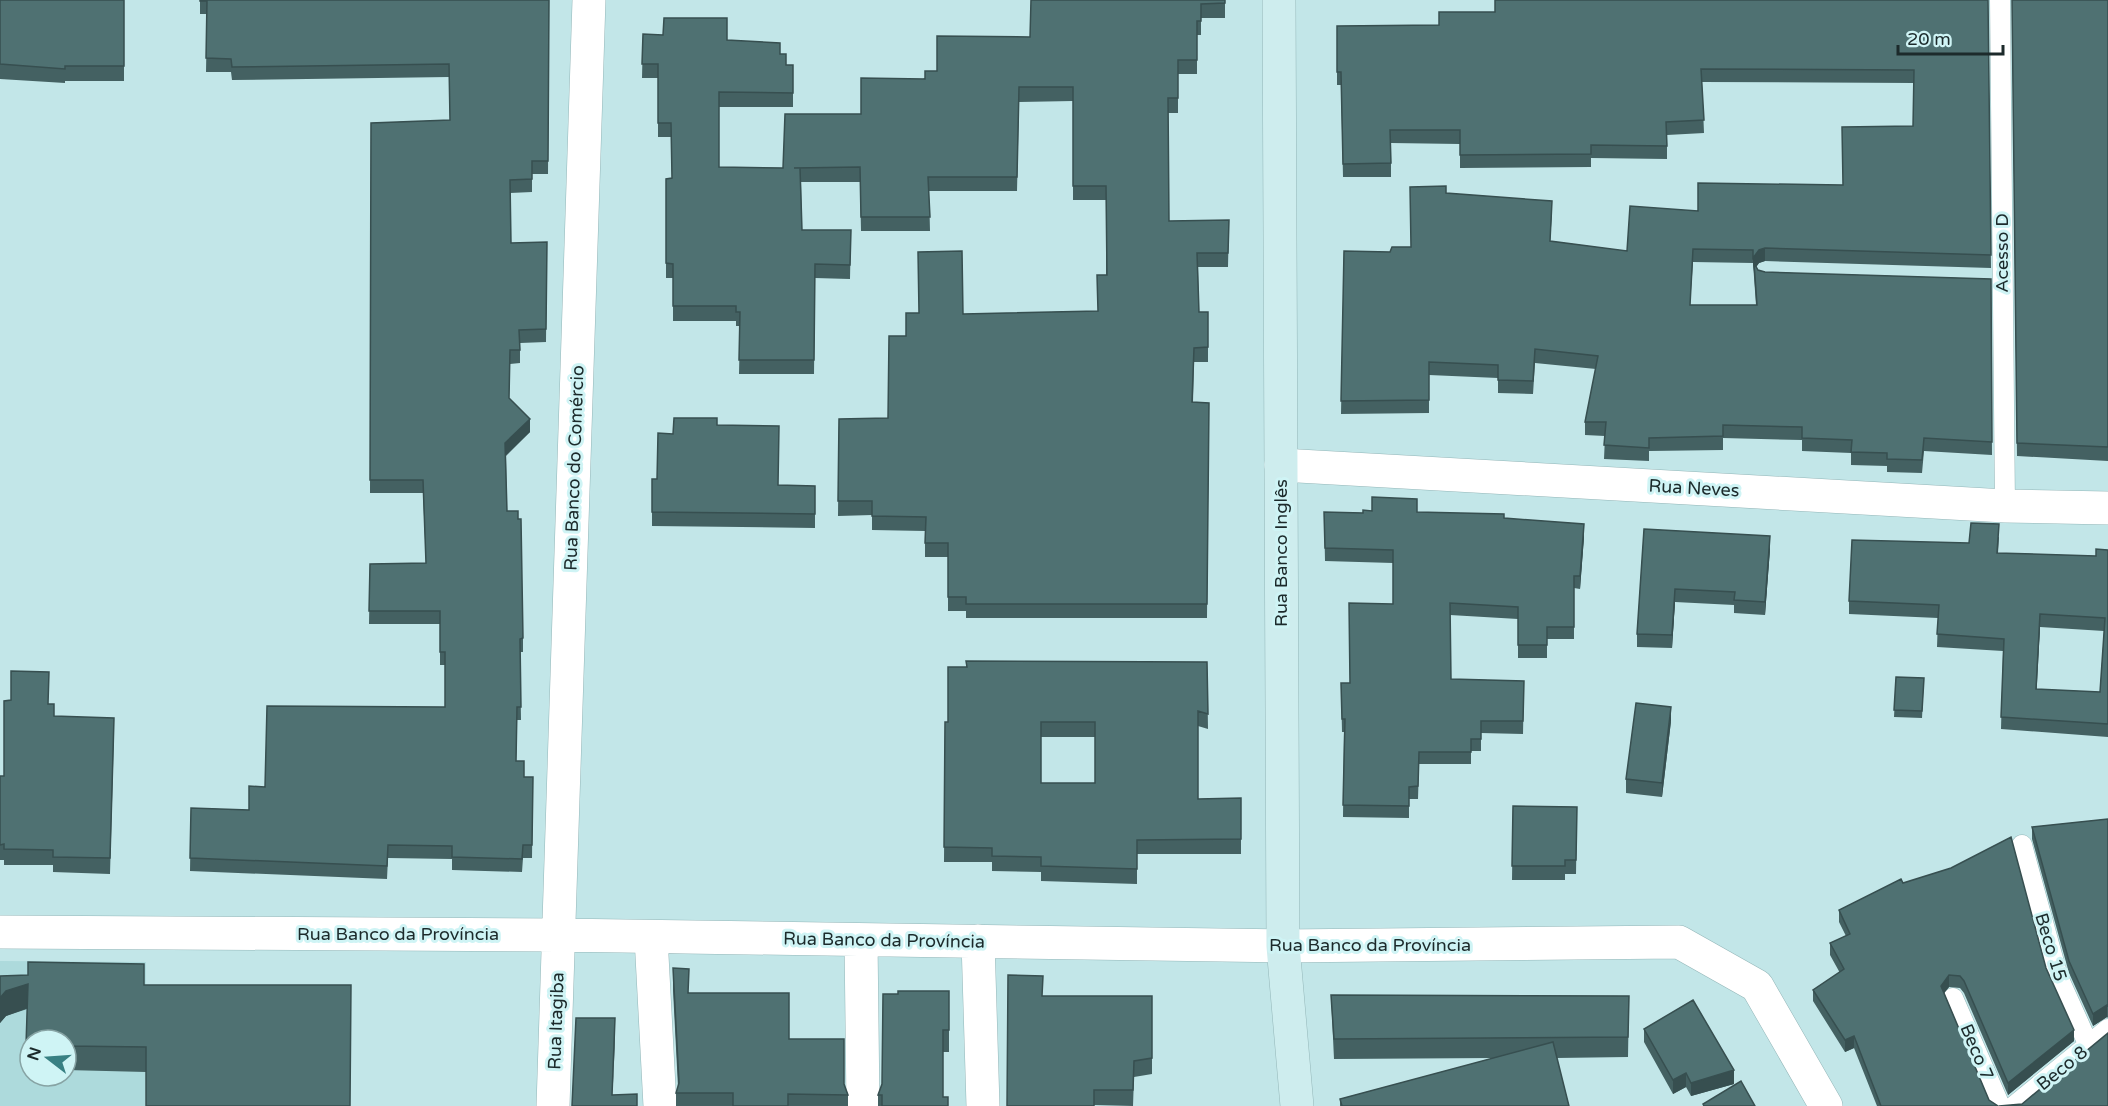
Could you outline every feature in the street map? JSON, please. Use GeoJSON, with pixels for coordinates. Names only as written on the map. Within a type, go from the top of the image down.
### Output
{"type":"FeatureCollection","features":[{"type":"Feature","properties":{"kind":"street","name":"Rua Banco do Comércio"},"geometry":{"type":"LineString","coordinates":[[558,935],[589,0]]}},
{"type":"Feature","properties":{"kind":"street","name":"Rua Banco Inglês"},"geometry":{"type":"LineString","coordinates":[[1278,0],[1283,946],[1297,1106]]}},
{"type":"Feature","properties":{"kind":"street","name":"Rua Neves"},"geometry":{"type":"LineString","coordinates":[[1281,465],[2005,506],[2108,508]]}},
{"type":"Feature","properties":{"kind":"street","name":"Rua Banco da Província"},"geometry":{"type":"LineString","coordinates":[[0,932],[558,935],[1283,946],[1679,942],[1757,986],[1826,1106]]}},
{"type":"Feature","properties":{"kind":"street","name":"Rua Itagiba"},"geometry":{"type":"LineString","coordinates":[[553,1106],[558,935]]}},
{"type":"Feature","properties":{"kind":"street"},"geometry":{"type":"LineString","coordinates":[[651,937],[660,1106]]}},
{"type":"Feature","properties":{"kind":"street"},"geometry":{"type":"LineString","coordinates":[[861,940],[863,1106]]}},
{"type":"Feature","properties":{"kind":"street"},"geometry":{"type":"LineString","coordinates":[[978,941],[983,1106]]}},
{"type":"Feature","properties":{"kind":"lane","name":"Acesso D"},"geometry":{"type":"LineString","coordinates":[[2000,0],[2005,506]]}},
{"type":"Feature","properties":{"kind":"lane"},"geometry":{"type":"LineString","coordinates":[[1978,279],[2002,280]]}},
{"type":"Feature","properties":{"kind":"lane","name":"Beco 15"},"geometry":{"type":"LineString","coordinates":[[2022,845],[2058,977],[2089,1046]]}},
{"type":"Feature","properties":{"kind":"lane","name":"Beco 7"},"geometry":{"type":"LineString","coordinates":[[1953,998],[2000,1106]]}},
{"type":"Feature","properties":{"kind":"lane","name":"Beco 8"},"geometry":{"type":"LineString","coordinates":[[2014,1106],[2107,1031]]}},
{"type":"Feature","properties":{"kind":"shaded area"},"geometry":{"type":"Polygon","coordinates":[[[0,961],[146,962],[145,1106],[0,1106],[0,961]]]}},
{"type":"Feature","properties":{"kind":"building"},"geometry":{"type":"Polygon","coordinates":[[[0,0],[124,0],[124,66],[65,66],[65,69],[0,64],[0,0]]]}},
{"type":"Feature","properties":{"kind":"building"},"geometry":{"type":"Polygon","coordinates":[[[200,0],[549,0],[548,161],[532,161],[532,179],[510,180],[511,243],[547,242],[546,329],[519,330],[520,350],[510,350],[509,398],[530,419],[505,443],[507,511],[518,511],[518,519],[521,519],[523,638],[520,639],[521,707],[517,707],[516,761],[524,761],[524,777],[533,777],[532,845],[523,845],[522,859],[452,857],[452,846],[388,845],[387,866],[190,858],[191,808],[249,810],[249,786],[265,787],[267,706],[445,707],[445,652],[440,652],[440,611],[369,611],[370,564],[426,563],[423,480],[370,480],[371,123],[450,120],[449,64],[232,67],[231,59],[206,58],[207,1],[200,0]]]}},
{"type":"Feature","properties":{"kind":"building"},"geometry":{"type":"Polygon","coordinates":[[[1031,0],[1225,0],[1225,3],[1201,4],[1201,21],[1197,21],[1197,60],[1178,60],[1178,98],[1168,98],[1169,221],[1229,220],[1228,253],[1197,253],[1199,312],[1208,312],[1208,347],[1194,348],[1192,402],[1209,403],[1207,604],[966,604],[966,597],[948,597],[948,543],[925,543],[926,517],[872,516],[872,501],[838,501],[839,419],[888,418],[889,336],[906,336],[906,313],[919,313],[918,252],[962,251],[963,314],[1098,311],[1097,275],[1107,275],[1106,186],[1073,186],[1073,87],[1019,87],[1017,177],[928,177],[930,217],[861,217],[860,167],[794,168],[800,168],[802,230],[851,230],[850,265],[815,264],[814,360],[739,360],[740,312],[736,312],[736,306],[673,306],[673,264],[666,263],[666,179],[672,178],[671,123],[658,123],[658,64],[642,64],[643,34],[663,35],[664,18],[727,18],[727,40],[780,43],[780,54],[786,54],[786,65],[793,65],[793,93],[719,92],[719,167],[783,168],[785,114],[861,114],[861,78],[925,79],[925,71],[937,71],[937,36],[1030,37],[1031,0]]]}},
{"type":"Feature","properties":{"kind":"building"},"geometry":{"type":"Polygon","coordinates":[[[1495,0],[1988,0],[1991,255],[1765,248],[1759,250],[1753,258],[1753,250],[1693,249],[1690,305],[1757,305],[1754,263],[1758,270],[1765,272],[1991,279],[1992,442],[1924,438],[1922,460],[1887,459],[1887,453],[1851,452],[1852,440],[1802,438],[1802,427],[1723,425],[1723,436],[1649,438],[1649,448],[1604,445],[1606,422],[1585,422],[1598,356],[1535,349],[1533,381],[1498,380],[1498,365],[1429,362],[1429,400],[1341,401],[1344,251],[1390,252],[1392,247],[1411,247],[1410,187],[1446,186],[1446,193],[1552,201],[1550,241],[1627,251],[1630,206],[1698,211],[1698,183],[1843,185],[1842,127],[1913,126],[1914,70],[1701,69],[1704,120],[1666,122],[1667,146],[1591,145],[1591,154],[1460,155],[1460,130],[1390,130],[1391,163],[1343,164],[1341,72],[1337,72],[1337,26],[1439,25],[1439,12],[1495,12],[1495,0]]]}},
{"type":"Feature","properties":{"kind":"building"},"geometry":{"type":"Polygon","coordinates":[[[2012,0],[2108,0],[2108,447],[2017,443],[2012,0]]]}},
{"type":"Feature","properties":{"kind":"building"},"geometry":{"type":"Polygon","coordinates":[[[674,418],[717,418],[717,425],[779,426],[778,485],[815,486],[815,514],[652,512],[652,479],[657,479],[658,433],[673,434],[674,418]]]}},
{"type":"Feature","properties":{"kind":"building"},"geometry":{"type":"Polygon","coordinates":[[[1372,497],[1417,499],[1417,512],[1504,514],[1504,518],[1584,524],[1580,576],[1574,576],[1574,627],[1547,627],[1547,645],[1518,645],[1518,607],[1450,603],[1451,679],[1524,681],[1523,721],[1481,721],[1481,739],[1471,739],[1471,752],[1419,752],[1418,786],[1409,787],[1409,806],[1343,805],[1345,719],[1342,719],[1341,683],[1350,683],[1349,603],[1393,604],[1393,550],[1325,548],[1324,512],[1363,513],[1363,510],[1372,511],[1372,497]]]}},
{"type":"Feature","properties":{"kind":"building"},"geometry":{"type":"Polygon","coordinates":[[[1971,523],[1999,524],[1997,553],[2096,556],[2096,549],[2108,550],[2108,724],[2001,717],[2004,639],[1937,634],[1939,605],[1849,601],[1852,540],[1969,543],[1971,523]],[[2040,614],[2036,689],[2100,692],[2105,618],[2040,614]]]}},
{"type":"Feature","properties":{"kind":"building"},"geometry":{"type":"Polygon","coordinates":[[[1644,529],[1770,536],[1765,602],[1734,600],[1735,592],[1675,589],[1672,635],[1637,634],[1644,529]]]}},
{"type":"Feature","properties":{"kind":"building"},"geometry":{"type":"Polygon","coordinates":[[[966,661],[1207,662],[1208,714],[1198,711],[1198,799],[1241,798],[1241,839],[1137,840],[1137,869],[1041,866],[1041,857],[992,856],[992,848],[944,847],[948,667],[967,667],[966,661]],[[1041,722],[1041,783],[1095,783],[1095,722],[1041,722]]]}},
{"type":"Feature","properties":{"kind":"building"},"geometry":{"type":"Polygon","coordinates":[[[11,671],[49,672],[48,704],[54,704],[54,716],[114,718],[110,858],[53,857],[53,850],[4,849],[4,844],[0,845],[0,776],[4,776],[4,701],[11,700],[11,671]]]}},
{"type":"Feature","properties":{"kind":"building"},"geometry":{"type":"Polygon","coordinates":[[[1896,677],[1924,678],[1922,711],[1894,710],[1896,677]]]}},
{"type":"Feature","properties":{"kind":"building"},"geometry":{"type":"Polygon","coordinates":[[[1636,703],[1671,707],[1662,783],[1626,779],[1636,703]]]}},
{"type":"Feature","properties":{"kind":"building"},"geometry":{"type":"Polygon","coordinates":[[[1513,806],[1577,807],[1576,860],[1565,860],[1565,866],[1512,866],[1513,806]]]}},
{"type":"Feature","properties":{"kind":"building"},"geometry":{"type":"Polygon","coordinates":[[[2108,819],[2108,1006],[2093,1014],[2069,961],[2032,827],[2108,819]]]}},
{"type":"Feature","properties":{"kind":"building"},"geometry":{"type":"Polygon","coordinates":[[[2011,837],[2046,968],[2074,1030],[2008,1083],[1964,981],[1960,976],[1949,975],[1941,986],[1989,1100],[1998,1106],[1881,1106],[1854,1036],[1845,1040],[1813,990],[1844,969],[1830,943],[1850,934],[1839,910],[1901,879],[1903,883],[1951,868],[2011,837]]]}},
{"type":"Feature","properties":{"kind":"building"},"geometry":{"type":"Polygon","coordinates":[[[28,962],[144,964],[144,985],[351,985],[350,1106],[146,1106],[146,1047],[78,1046],[78,1028],[27,1028],[28,984],[6,991],[0,998],[0,976],[28,975],[28,962]]]}},
{"type":"Feature","properties":{"kind":"building"},"geometry":{"type":"Polygon","coordinates":[[[673,968],[689,969],[688,993],[789,993],[789,1039],[844,1039],[844,1084],[848,1095],[788,1094],[788,1106],[733,1106],[733,1093],[676,1093],[679,1083],[673,968]]]}},
{"type":"Feature","properties":{"kind":"building"},"geometry":{"type":"Polygon","coordinates":[[[1008,975],[1043,976],[1042,996],[1152,996],[1152,1058],[1134,1061],[1133,1090],[1094,1090],[1094,1106],[1007,1106],[1008,975]]]}},
{"type":"Feature","properties":{"kind":"building"},"geometry":{"type":"Polygon","coordinates":[[[898,991],[949,991],[949,1030],[943,1030],[943,1097],[948,1097],[948,1106],[882,1106],[882,1095],[878,1095],[882,1084],[883,994],[898,994],[898,991]]]}},
{"type":"Feature","properties":{"kind":"building"},"geometry":{"type":"Polygon","coordinates":[[[1331,995],[1629,996],[1628,1037],[1334,1039],[1331,995]]]}},
{"type":"Feature","properties":{"kind":"building"},"geometry":{"type":"Polygon","coordinates":[[[1693,1000],[1734,1070],[1691,1083],[1686,1073],[1673,1080],[1644,1029],[1693,1000]]]}},
{"type":"Feature","properties":{"kind":"building"},"geometry":{"type":"Polygon","coordinates":[[[576,1018],[615,1018],[612,1095],[637,1094],[637,1106],[572,1106],[576,1018]]]}},
{"type":"Feature","properties":{"kind":"building"},"geometry":{"type":"Polygon","coordinates":[[[2108,1033],[2108,1106],[1999,1106],[2022,1104],[2108,1033]]]}},
{"type":"Feature","properties":{"kind":"building"},"geometry":{"type":"Polygon","coordinates":[[[1553,1042],[1569,1106],[1342,1106],[1340,1099],[1553,1042]]]}},
{"type":"Feature","properties":{"kind":"building"},"geometry":{"type":"Polygon","coordinates":[[[1741,1081],[1755,1106],[1704,1106],[1703,1104],[1741,1081]]]}}]}
